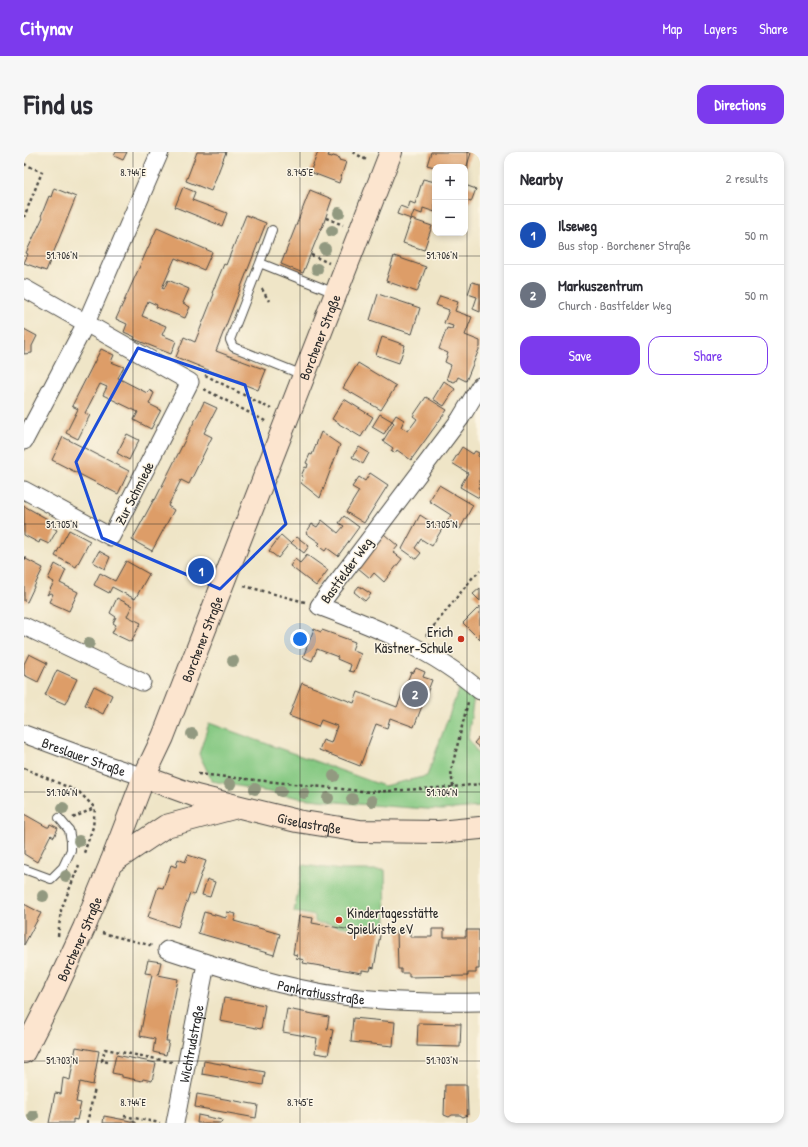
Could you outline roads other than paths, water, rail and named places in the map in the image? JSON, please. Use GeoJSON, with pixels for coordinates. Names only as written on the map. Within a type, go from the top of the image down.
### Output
{"type":"FeatureCollection","features":[{"type":"Feature","properties":{"kind":"main road","name":"Borchener Straße"},"geometry":{"type":"LineString","coordinates":[[24,1052],[53,995],[84,928],[144,777],[163,737],[391,152]]}},
{"type":"Feature","properties":{"kind":"main road","name":"Giselastraße"},"geometry":{"type":"LineString","coordinates":[[144,777],[196,796],[238,807],[296,821],[360,831],[439,832],[480,828]]}},
{"type":"Feature","properties":{"kind":"main road"},"geometry":{"type":"LineString","coordinates":[[111,863],[166,826],[238,807]]}},
{"type":"Feature","properties":{"kind":"street"},"geometry":{"type":"LineString","coordinates":[[24,441],[86,323],[160,152]]}},
{"type":"Feature","properties":{"kind":"street"},"geometry":{"type":"LineString","coordinates":[[24,288],[86,323]]}},
{"type":"Feature","properties":{"kind":"street","name":"Zur Schmiede"},"geometry":{"type":"LineString","coordinates":[[24,490],[111,537],[197,378],[86,323]]}},
{"type":"Feature","properties":{"kind":"street","name":"Bastfelder Weg"},"geometry":{"type":"LineString","coordinates":[[476,688],[417,648],[370,625],[318,606],[460,418],[480,386]]}},
{"type":"Feature","properties":{"kind":"street"},"geometry":{"type":"LineString","coordinates":[[24,626],[142,682]]}},
{"type":"Feature","properties":{"kind":"street","name":"Breslauer Straße"},"geometry":{"type":"LineString","coordinates":[[24,734],[144,777]]}},
{"type":"Feature","properties":{"kind":"street","name":"Pankratiusstraße"},"geometry":{"type":"LineString","coordinates":[[167,950],[206,964],[278,984],[343,996],[438,1003],[480,1002]]}},
{"type":"Feature","properties":{"kind":"street","name":"Wichtrudstraße"},"geometry":{"type":"LineString","coordinates":[[175,1123],[206,964]]}},
{"type":"Feature","properties":{"kind":"lane"},"geometry":{"type":"LineString","coordinates":[[272,230],[230,340],[233,347],[304,375]]}},
{"type":"Feature","properties":{"kind":"lane"},"geometry":{"type":"LineString","coordinates":[[260,263],[336,294]]}},
{"type":"Feature","properties":{"kind":"lane"},"geometry":{"type":"LineString","coordinates":[[24,869],[51,879],[63,867],[71,850],[71,841],[69,830],[61,820]]}},
{"type":"Feature","properties":{"kind":"place","name":"Ilseweg"},"geometry":{"type":"Point","coordinates":[201,571]}},
{"type":"Feature","properties":{"kind":"place","name":"Erich Kästner-Schule"},"geometry":{"type":"Point","coordinates":[461,639]}},
{"type":"Feature","properties":{"kind":"place","name":"Markuszentrum"},"geometry":{"type":"Point","coordinates":[415,694]}},
{"type":"Feature","properties":{"kind":"place","name":"Kindertagesstätte Spielkiste eV"},"geometry":{"type":"Point","coordinates":[339,920]}}]}
